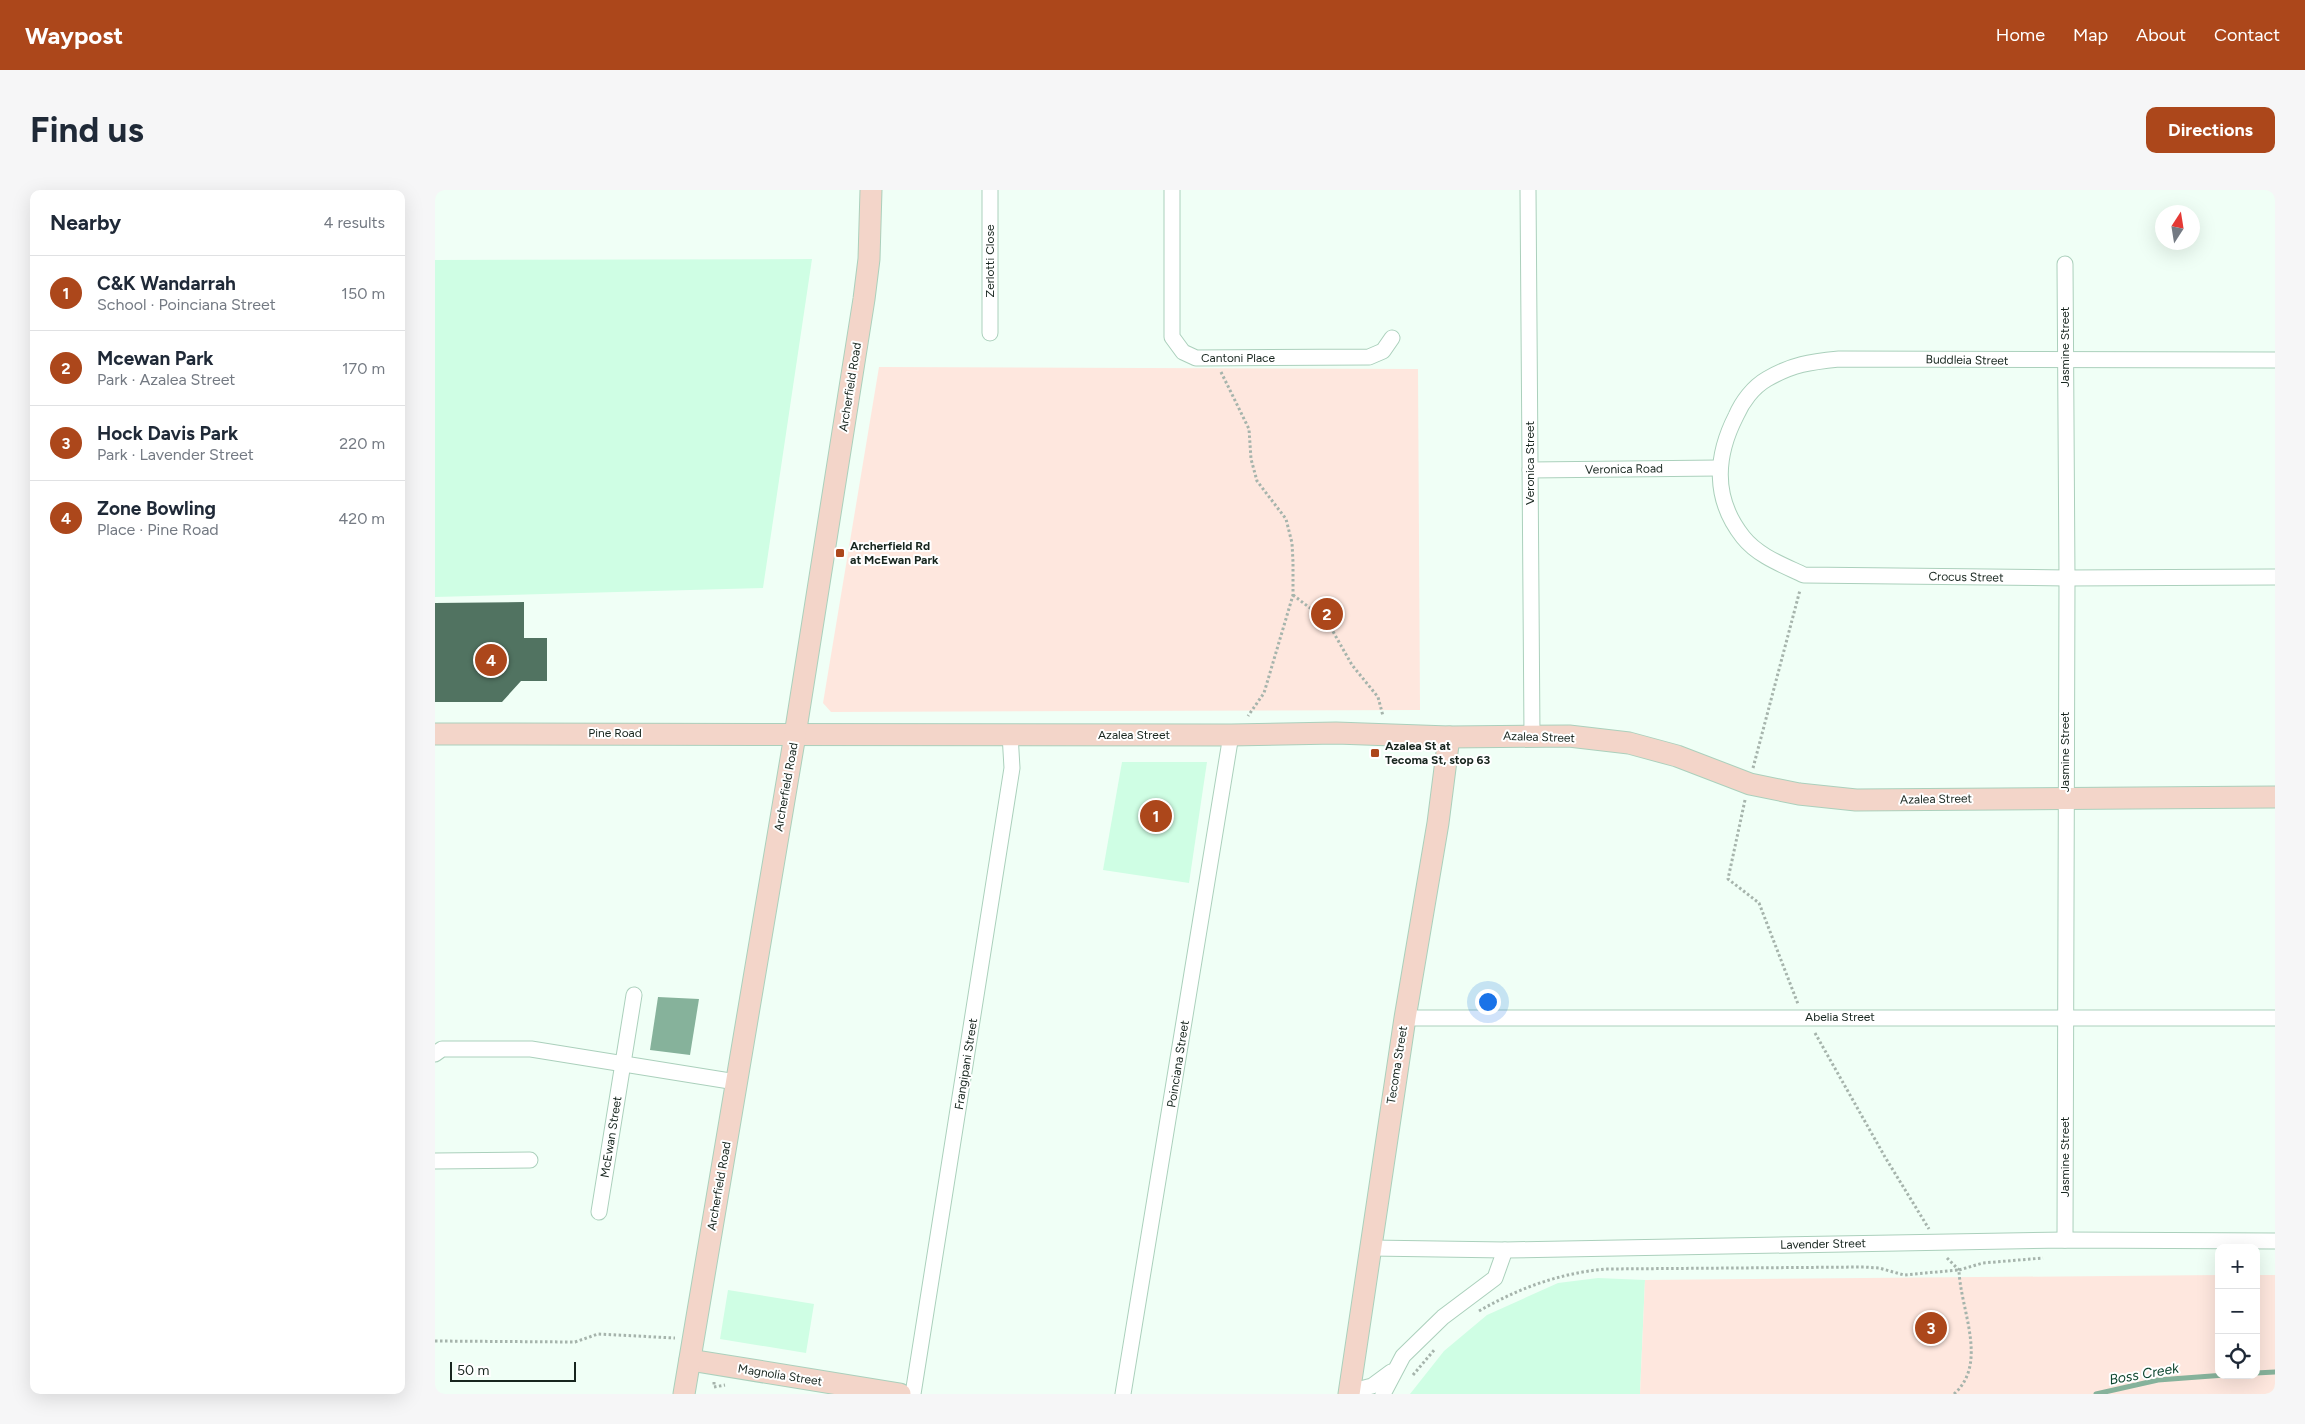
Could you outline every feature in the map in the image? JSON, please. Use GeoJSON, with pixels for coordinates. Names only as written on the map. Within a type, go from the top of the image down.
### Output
{"type":"FeatureCollection","features":[{"type":"Feature","properties":{"kind":"street","name":"Archerfield Road"},"geometry":{"type":"LineString","coordinates":[[686,1390],[795,735],[864,299],[869,259],[871,190]]}},
{"type":"Feature","properties":{"kind":"street","name":"Zerlotti Close"},"geometry":{"type":"LineString","coordinates":[[989,332],[990,190]]}},
{"type":"Feature","properties":{"kind":"street","name":"Cantoni Place"},"geometry":{"type":"LineString","coordinates":[[1172,190],[1172,337],[1183,352],[1196,358],[1369,357],[1383,352],[1392,338]]}},
{"type":"Feature","properties":{"kind":"street","name":"Veronica Street"},"geometry":{"type":"LineString","coordinates":[[1528,190],[1532,735]]}},
{"type":"Feature","properties":{"kind":"street","name":"Jasmine Street"},"geometry":{"type":"LineString","coordinates":[[2065,264],[2067,578],[2065,1240]]}},
{"type":"Feature","properties":{"kind":"street","name":"Buddleia Street"},"geometry":{"type":"LineString","coordinates":[[1719,468],[1726,436],[1743,401],[1765,380],[1799,363],[1839,359],[2275,360]]}},
{"type":"Feature","properties":{"kind":"street","name":"Veronica Road"},"geometry":{"type":"LineString","coordinates":[[1530,470],[1719,468]]}},
{"type":"Feature","properties":{"kind":"street","name":"Crocus Street"},"geometry":{"type":"LineString","coordinates":[[1719,468],[1724,502],[1743,537],[1768,558],[1804,575],[2067,578],[2275,577]]}},
{"type":"Feature","properties":{"kind":"street","name":"Azalea Street"},"geometry":{"type":"LineString","coordinates":[[795,735],[1231,735],[1335,733],[1449,737],[1569,736],[1629,743],[1677,756],[1750,784],[1799,794],[1856,800],[2275,797]]}},
{"type":"Feature","properties":{"kind":"street","name":"Pine Road"},"geometry":{"type":"LineString","coordinates":[[435,734],[795,735]]}},
{"type":"Feature","properties":{"kind":"street","name":"Frangipani Street"},"geometry":{"type":"LineString","coordinates":[[913,1394],[1012,768],[1010,734]]}},
{"type":"Feature","properties":{"kind":"street","name":"Poinciana Street"},"geometry":{"type":"LineString","coordinates":[[1123,1394],[1231,735]]}},
{"type":"Feature","properties":{"kind":"street","name":"Tecoma Street"},"geometry":{"type":"LineString","coordinates":[[1349,1393],[1405,1018],[1439,823],[1449,737]]}},
{"type":"Feature","properties":{"kind":"street","name":"McEwan Street"},"geometry":{"type":"LineString","coordinates":[[599,1212],[634,995]]}},
{"type":"Feature","properties":{"kind":"street","name":"Abelia Street"},"geometry":{"type":"LineString","coordinates":[[1405,1018],[2275,1018]]}},
{"type":"Feature","properties":{"kind":"street"},"geometry":{"type":"LineString","coordinates":[[435,1054],[442,1049],[531,1048],[736,1082]]}},
{"type":"Feature","properties":{"kind":"street"},"geometry":{"type":"LineString","coordinates":[[435,1161],[530,1160]]}},
{"type":"Feature","properties":{"kind":"street","name":"Lavender Street"},"geometry":{"type":"LineString","coordinates":[[1371,1248],[1505,1250],[2065,1240],[2275,1241]]}},
{"type":"Feature","properties":{"kind":"street"},"geometry":{"type":"LineString","coordinates":[[1383,1394],[1403,1356],[1443,1317],[1495,1278],[1505,1250]]}},
{"type":"Feature","properties":{"kind":"street","name":"Magnolia Street"},"geometry":{"type":"LineString","coordinates":[[690,1360],[900,1394]]}},
{"type":"Feature","properties":{"kind":"street"},"geometry":{"type":"LineString","coordinates":[[1349,1393],[1372,1386],[1395,1369]]}},
{"type":"Feature","properties":{"kind":"path"},"geometry":{"type":"LineString","coordinates":[[1216,358],[1222,375],[1249,430],[1251,460],[1257,481],[1285,519],[1292,542],[1293,595],[1264,693],[1255,709],[1231,735]]}},
{"type":"Feature","properties":{"kind":"path"},"geometry":{"type":"LineString","coordinates":[[1804,575],[1741,815],[1728,879],[1759,903],[1797,1002],[1885,1157],[1929,1227],[1931,1242]]}},
{"type":"Feature","properties":{"kind":"path"},"geometry":{"type":"LineString","coordinates":[[1293,595],[1327,621],[1352,665],[1378,697],[1383,715],[1394,735]]}},
{"type":"Feature","properties":{"kind":"path"},"geometry":{"type":"LineString","coordinates":[[1474,1315],[1535,1283],[1575,1272],[1606,1269],[1864,1267],[1879,1268],[1904,1275],[1959,1270],[1983,1263],[2051,1257]]}},
{"type":"Feature","properties":{"kind":"path"},"geometry":{"type":"LineString","coordinates":[[1954,1394],[1967,1378],[1972,1362],[1971,1343],[1959,1288],[1959,1270]]}},
{"type":"Feature","properties":{"kind":"path"},"geometry":{"type":"LineString","coordinates":[[435,1341],[575,1342],[598,1334],[693,1339]]}},
{"type":"Feature","properties":{"kind":"path"},"geometry":{"type":"LineString","coordinates":[[1410,1379],[1441,1342]]}},
{"type":"Feature","properties":{"kind":"shaded area"},"geometry":{"type":"Polygon","coordinates":[[[812,259],[763,588],[435,597],[435,260],[812,259]]]}},
{"type":"Feature","properties":{"kind":"shaded area"},"geometry":{"type":"Polygon","coordinates":[[[879,367],[1418,369],[1420,710],[831,712],[823,703],[879,367]]]}},
{"type":"Feature","properties":{"kind":"shaded area"},"geometry":{"type":"Polygon","coordinates":[[[1122,762],[1207,762],[1189,883],[1103,870],[1122,762]]]}},
{"type":"Feature","properties":{"kind":"shaded area"},"geometry":{"type":"Polygon","coordinates":[[[658,997],[699,999],[690,1055],[650,1050],[658,997]]]}},
{"type":"Feature","properties":{"kind":"shaded area"},"geometry":{"type":"Polygon","coordinates":[[[2215,1275],[2215,1379],[2260,1379],[2260,1275],[2275,1275],[2275,1394],[1640,1394],[1645,1280],[2215,1275]]]}},
{"type":"Feature","properties":{"kind":"shaded area"},"geometry":{"type":"Polygon","coordinates":[[[1598,1278],[1645,1280],[1640,1394],[1410,1394],[1444,1351],[1487,1315],[1558,1283],[1598,1278]]]}},
{"type":"Feature","properties":{"kind":"shaded area"},"geometry":{"type":"Polygon","coordinates":[[[728,1290],[814,1304],[806,1353],[720,1339],[728,1290]]]}},
{"type":"Feature","properties":{"kind":"building"},"geometry":{"type":"Polygon","coordinates":[[[524,602],[524,638],[547,638],[547,681],[521,681],[502,702],[435,702],[435,603],[524,602]]]}},
{"type":"Feature","properties":{"kind":"waterway","name":"Boss Creek"},"geometry":{"type":"LineString","coordinates":[[2260,1373],[2275,1372]]}},
{"type":"Feature","properties":{"kind":"waterway","name":"Boss Creek"},"geometry":{"type":"LineString","coordinates":[[2096,1394],[2158,1380],[2215,1376]]}},
{"type":"Feature","properties":{"kind":"place","name":"Archerfield Rd at McEwan Park"},"geometry":{"type":"Point","coordinates":[840,553]}},
{"type":"Feature","properties":{"kind":"place","name":"Mcewan Park"},"geometry":{"type":"Point","coordinates":[1327,614]}},
{"type":"Feature","properties":{"kind":"place","name":"Zone Bowling"},"geometry":{"type":"Point","coordinates":[491,660]}},
{"type":"Feature","properties":{"kind":"place","name":"Azalea St at Tecoma St, stop 63"},"geometry":{"type":"Point","coordinates":[1375,753]}},
{"type":"Feature","properties":{"kind":"place","name":"C&K Wandarrah"},"geometry":{"type":"Point","coordinates":[1156,816]}},
{"type":"Feature","properties":{"kind":"place","name":"Hock Davis Park"},"geometry":{"type":"Point","coordinates":[1931,1328]}}]}
